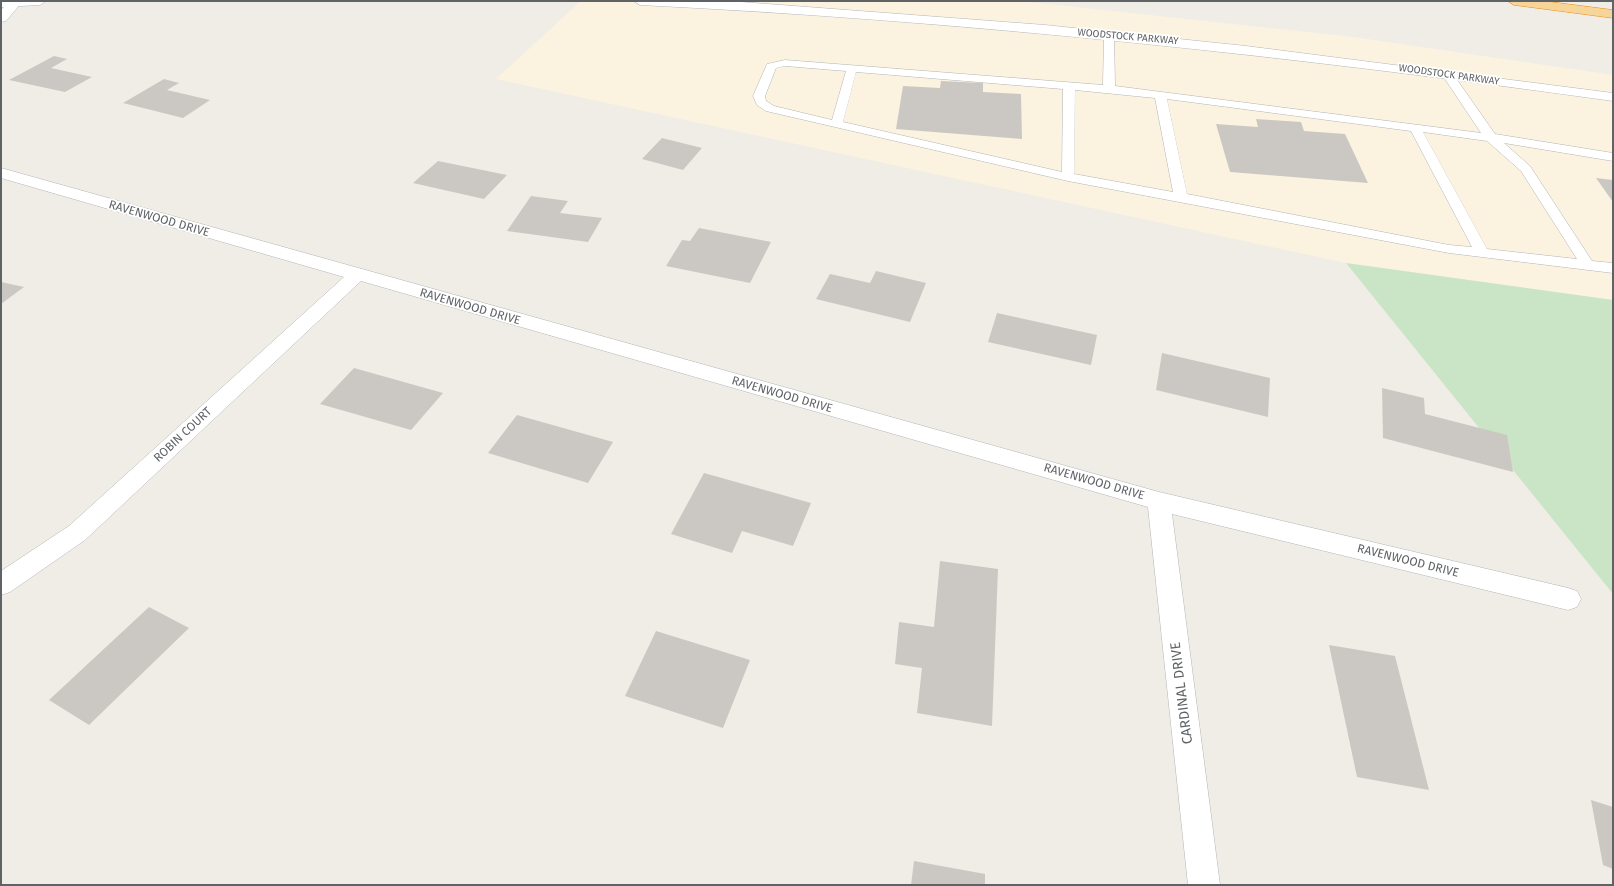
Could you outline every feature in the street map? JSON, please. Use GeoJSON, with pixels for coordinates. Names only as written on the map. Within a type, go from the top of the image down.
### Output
{"type":"FeatureCollection","features":[{"type":"Feature","properties":{"kind":"highway"},"geometry":{"type":"LineString","coordinates":[[1514,1],[1613,14]]}},
{"type":"Feature","properties":{"kind":"street"},"geometry":{"type":"LineString","coordinates":[[1,3],[40,1]]}},
{"type":"Feature","properties":{"kind":"street","name":"WOODSTOCK PARKWAY"},"geometry":{"type":"LineString","coordinates":[[640,1],[935,19],[1265,51],[1613,97]]}},
{"type":"Feature","properties":{"kind":"street"},"geometry":{"type":"LineString","coordinates":[[1,18],[16,2]]}},
{"type":"Feature","properties":{"kind":"street","name":"RAVENWOOD DRIVE"},"geometry":{"type":"LineString","coordinates":[[1,173],[1159,501],[1568,599]]}},
{"type":"Feature","properties":{"kind":"street","name":"ROBIN COURT"},"geometry":{"type":"LineString","coordinates":[[1,584],[77,533],[357,275]]}},
{"type":"Feature","properties":{"kind":"street","name":"CARDINAL DRIVE"},"geometry":{"type":"LineString","coordinates":[[1159,501],[1204,885]]}},
{"type":"Feature","properties":{"kind":"lane"},"geometry":{"type":"LineString","coordinates":[[1109,36],[1109,88]]}},
{"type":"Feature","properties":{"kind":"lane"},"geometry":{"type":"LineString","coordinates":[[1613,157],[1491,138],[1109,88],[785,63],[771,66],[759,96],[761,103],[770,109],[1068,177],[1181,197],[1449,249],[1613,268]]}},
{"type":"Feature","properties":{"kind":"lane"},"geometry":{"type":"LineString","coordinates":[[837,124],[852,68]]}},
{"type":"Feature","properties":{"kind":"lane"},"geometry":{"type":"LineString","coordinates":[[1449,76],[1491,138],[1526,169],[1588,266]]}},
{"type":"Feature","properties":{"kind":"lane"},"geometry":{"type":"LineString","coordinates":[[1068,177],[1069,84]]}},
{"type":"Feature","properties":{"kind":"lane"},"geometry":{"type":"LineString","coordinates":[[1160,95],[1181,197]]}},
{"type":"Feature","properties":{"kind":"lane"},"geometry":{"type":"LineString","coordinates":[[1415,128],[1482,253]]}},
{"type":"Feature","properties":{"kind":"shaded area"},"geometry":{"type":"Polygon","coordinates":[[[581,1],[1020,1],[1353,37],[1613,75],[1613,300],[1346,263],[496,79],[581,1]]]}},
{"type":"Feature","properties":{"kind":"green space"},"geometry":{"type":"Polygon","coordinates":[[[1346,263],[1613,300],[1613,594],[1346,263]]]}},
{"type":"Feature","properties":{"kind":"building"},"geometry":{"type":"Polygon","coordinates":[[[54,56],[67,59],[51,68],[92,77],[65,92],[9,80],[54,56]]]}},
{"type":"Feature","properties":{"kind":"building"},"geometry":{"type":"Polygon","coordinates":[[[164,79],[179,83],[167,90],[210,100],[183,118],[123,103],[164,79]]]}},
{"type":"Feature","properties":{"kind":"building"},"geometry":{"type":"Polygon","coordinates":[[[941,81],[983,83],[983,92],[1021,94],[1022,139],[896,129],[903,86],[940,88],[941,81]]]}},
{"type":"Feature","properties":{"kind":"building"},"geometry":{"type":"Polygon","coordinates":[[[1256,119],[1301,122],[1304,131],[1345,134],[1368,183],[1230,172],[1216,124],[1258,127],[1256,119]]]}},
{"type":"Feature","properties":{"kind":"building"},"geometry":{"type":"Polygon","coordinates":[[[662,138],[702,148],[683,170],[642,159],[662,138]]]}},
{"type":"Feature","properties":{"kind":"building"},"geometry":{"type":"Polygon","coordinates":[[[438,161],[507,175],[484,199],[413,183],[438,161]]]}},
{"type":"Feature","properties":{"kind":"building"},"geometry":{"type":"Polygon","coordinates":[[[1596,178],[1613,180],[1613,202],[1596,178]]]}},
{"type":"Feature","properties":{"kind":"building"},"geometry":{"type":"Polygon","coordinates":[[[531,196],[568,201],[560,213],[602,218],[588,242],[507,231],[531,196]]]}},
{"type":"Feature","properties":{"kind":"building"},"geometry":{"type":"Polygon","coordinates":[[[699,228],[771,242],[750,283],[666,266],[682,240],[690,241],[699,228]]]}},
{"type":"Feature","properties":{"kind":"building"},"geometry":{"type":"Polygon","coordinates":[[[876,271],[926,283],[910,322],[816,299],[830,274],[870,283],[876,271]]]}},
{"type":"Feature","properties":{"kind":"building"},"geometry":{"type":"Polygon","coordinates":[[[1,282],[24,287],[1,304],[1,282]]]}},
{"type":"Feature","properties":{"kind":"building"},"geometry":{"type":"Polygon","coordinates":[[[997,313],[1097,335],[1091,365],[988,342],[997,313]]]}},
{"type":"Feature","properties":{"kind":"building"},"geometry":{"type":"Polygon","coordinates":[[[1162,353],[1270,378],[1268,417],[1156,390],[1162,353]]]}},
{"type":"Feature","properties":{"kind":"building"},"geometry":{"type":"Polygon","coordinates":[[[354,368],[443,393],[411,430],[320,404],[354,368]]]}},
{"type":"Feature","properties":{"kind":"building"},"geometry":{"type":"Polygon","coordinates":[[[1382,388],[1424,398],[1425,414],[1507,435],[1513,472],[1383,438],[1382,388]]]}},
{"type":"Feature","properties":{"kind":"building"},"geometry":{"type":"Polygon","coordinates":[[[517,415],[613,442],[588,483],[488,453],[517,415]]]}},
{"type":"Feature","properties":{"kind":"building"},"geometry":{"type":"Polygon","coordinates":[[[704,473],[811,503],[793,546],[742,531],[732,553],[671,534],[704,473]]]}},
{"type":"Feature","properties":{"kind":"building"},"geometry":{"type":"Polygon","coordinates":[[[940,561],[998,569],[992,726],[917,713],[922,668],[895,664],[899,622],[934,627],[940,561]]]}},
{"type":"Feature","properties":{"kind":"building"},"geometry":{"type":"Polygon","coordinates":[[[149,607],[189,628],[89,725],[49,700],[149,607]]]}},
{"type":"Feature","properties":{"kind":"building"},"geometry":{"type":"Polygon","coordinates":[[[656,631],[750,660],[723,728],[625,696],[656,631]]]}},
{"type":"Feature","properties":{"kind":"building"},"geometry":{"type":"Polygon","coordinates":[[[1329,645],[1395,656],[1429,790],[1357,777],[1329,645]]]}},
{"type":"Feature","properties":{"kind":"building"},"geometry":{"type":"Polygon","coordinates":[[[1591,800],[1613,807],[1613,869],[1603,865],[1591,800]]]}},
{"type":"Feature","properties":{"kind":"building"},"geometry":{"type":"Polygon","coordinates":[[[914,861],[985,874],[985,885],[911,885],[914,861]]]}}]}
